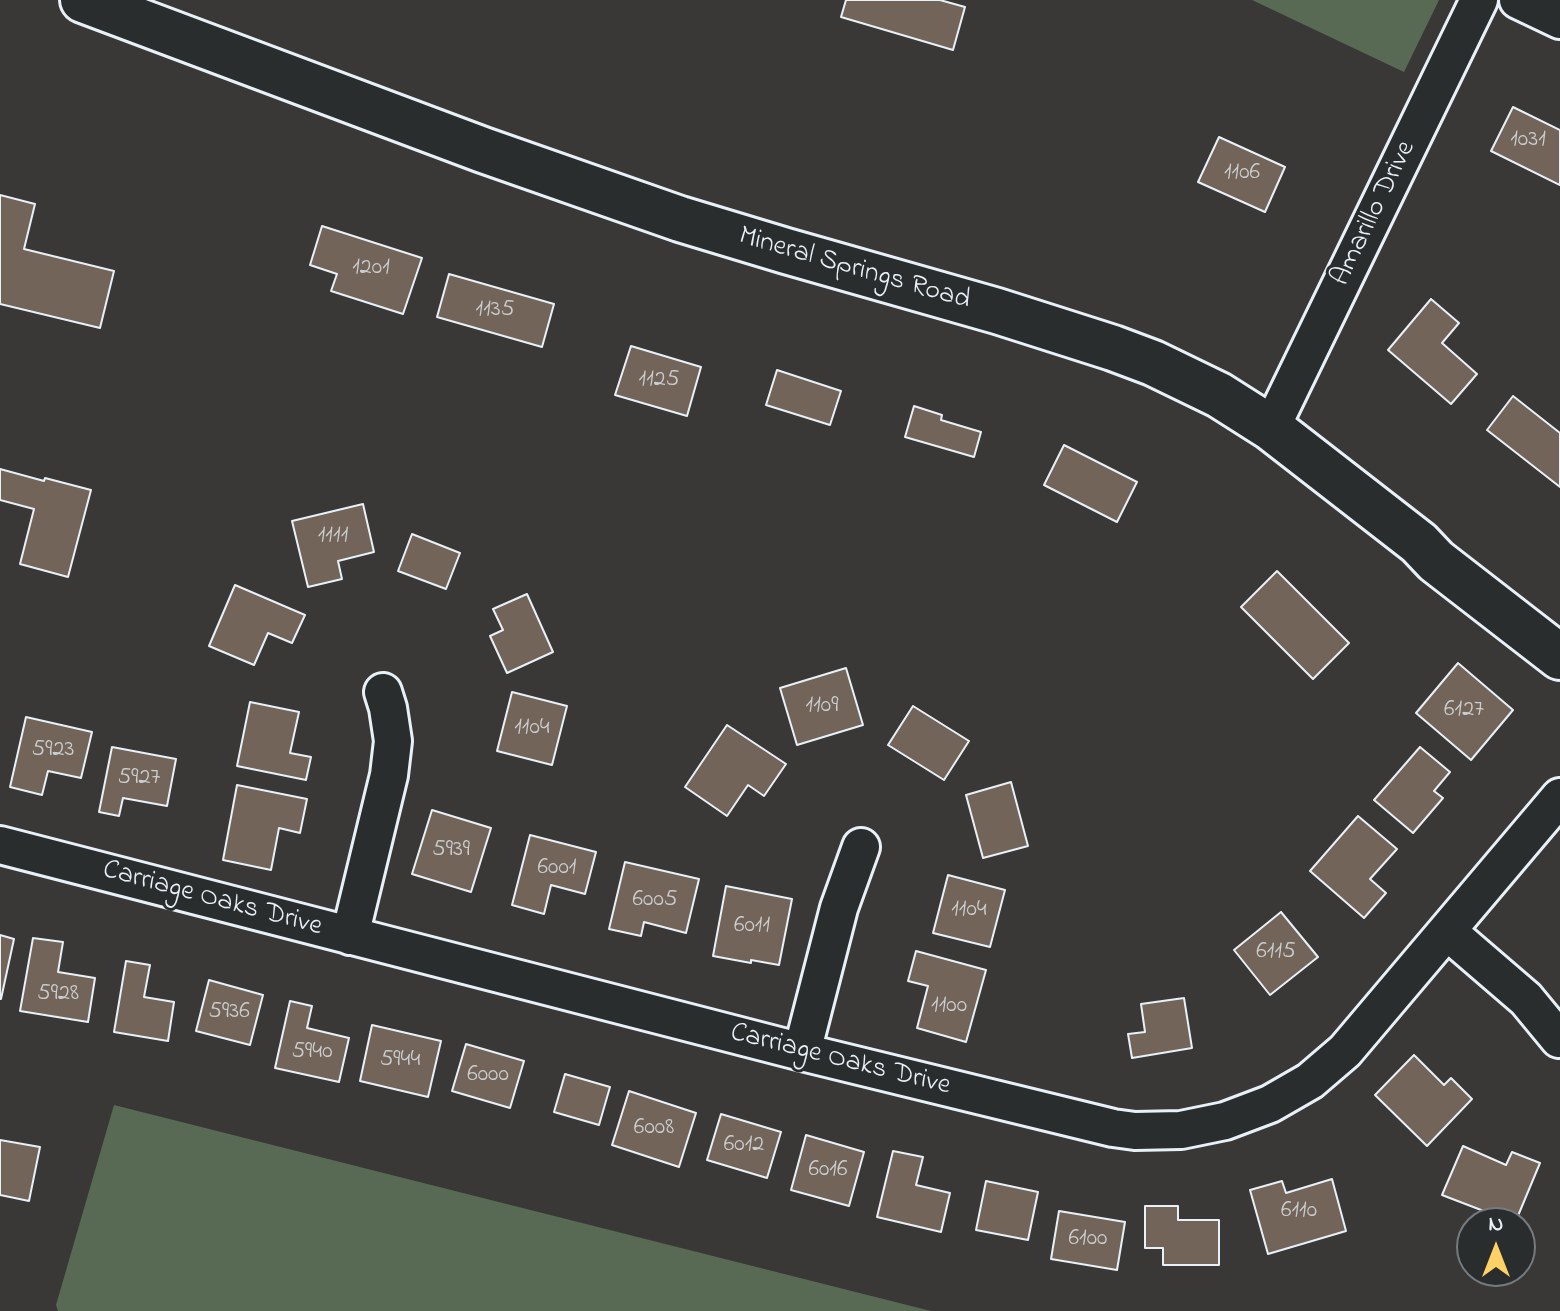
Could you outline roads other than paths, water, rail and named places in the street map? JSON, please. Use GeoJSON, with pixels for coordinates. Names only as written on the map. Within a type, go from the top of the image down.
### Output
{"type":"FeatureCollection","features":[{"type":"Feature","properties":{"kind":"street","name":"Mineral Springs Road"},"geometry":{"type":"LineString","coordinates":[[83,0],[483,150],[680,219],[997,311],[1153,363],[1219,395],[1271,428],[1560,657]]}},
{"type":"Feature","properties":{"kind":"street","name":"Amarillo Drive"},"geometry":{"type":"LineString","coordinates":[[1271,428],[1479,0]]}},
{"type":"Feature","properties":{"kind":"street"},"geometry":{"type":"LineString","coordinates":[[1518,0],[1560,20]]}},
{"type":"Feature","properties":{"kind":"street"},"geometry":{"type":"LineString","coordinates":[[350,936],[389,775],[393,741],[383,692]]}},
{"type":"Feature","properties":{"kind":"street","name":"Carriage Oaks Drive"},"geometry":{"type":"LineString","coordinates":[[0,845],[802,1052],[1113,1128],[1181,1130],[1225,1121],[1270,1104],[1310,1081],[1345,1051],[1560,797]]}},
{"type":"Feature","properties":{"kind":"street"},"geometry":{"type":"LineString","coordinates":[[802,1052],[839,908],[861,847]]}},
{"type":"Feature","properties":{"kind":"street"},"geometry":{"type":"LineString","coordinates":[[1447,931],[1526,999],[1559,1039]]}}]}
